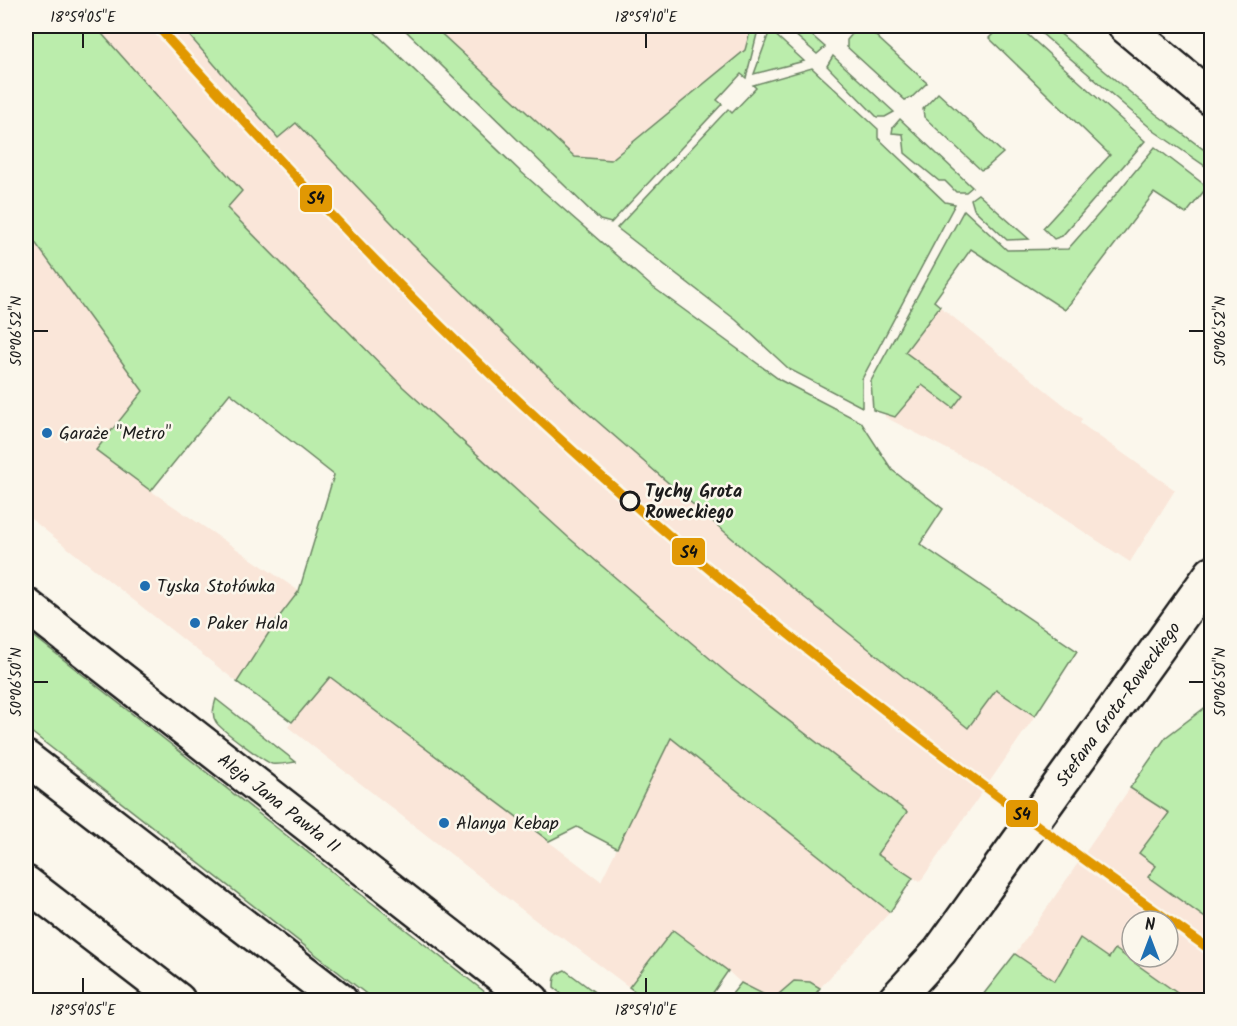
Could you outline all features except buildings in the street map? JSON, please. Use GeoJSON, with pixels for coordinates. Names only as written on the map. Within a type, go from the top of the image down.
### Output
{"type":"FeatureCollection","features":[{"type":"Feature","properties":{"kind":"street"},"geometry":{"type":"LineString","coordinates":[[1125,26],[1212,99]]}},
{"type":"Feature","properties":{"kind":"street","name":"Stefana Grota-Roweckiego"},"geometry":{"type":"LineString","coordinates":[[895,1000],[940,951],[1212,573]]}},
{"type":"Feature","properties":{"kind":"street","name":"Aleja Jana Pawła II"},"geometry":{"type":"LineString","coordinates":[[26,605],[532,1000]]}},
{"type":"Feature","properties":{"kind":"street"},"geometry":{"type":"LineString","coordinates":[[26,758],[338,1000]]}},
{"type":"Feature","properties":{"kind":"street"},"geometry":{"type":"LineString","coordinates":[[26,883],[178,1000]]}},
{"type":"Feature","properties":{"kind":"street","name":"Stefana Grota-Roweckiego"},"geometry":{"type":"LineString","coordinates":[[918,1000],[940,951]]}},
{"type":"Feature","properties":{"kind":"shaded area"},"geometry":{"type":"Polygon","coordinates":[[[95,26],[181,26],[278,137],[296,123],[412,244],[574,401],[756,559],[968,727],[996,690],[1035,716],[920,882],[877,854],[907,812],[728,674],[568,537],[403,387],[227,208],[242,191],[95,26]]]}},
{"type":"Feature","properties":{"kind":"shaded area"},"geometry":{"type":"Polygon","coordinates":[[[433,26],[749,26],[751,28],[745,50],[611,160],[575,157],[433,26]]]}},
{"type":"Feature","properties":{"kind":"shaded area"},"geometry":{"type":"Polygon","coordinates":[[[26,230],[143,391],[96,450],[151,491],[299,591],[237,682],[26,515],[26,230]]]}},
{"type":"Feature","properties":{"kind":"shaded area"},"geometry":{"type":"Polygon","coordinates":[[[934,302],[1082,419],[1080,423],[1175,490],[1130,562],[997,475],[885,417],[890,368],[934,302]]]}},
{"type":"Feature","properties":{"kind":"shaded area"},"geometry":{"type":"Polygon","coordinates":[[[330,677],[601,881],[671,738],[890,912],[820,988],[810,982],[794,981],[773,999],[741,983],[673,930],[629,987],[566,940],[548,930],[288,727],[330,677]]]}},
{"type":"Feature","properties":{"kind":"shaded area"},"geometry":{"type":"Polygon","coordinates":[[[1130,788],[1169,813],[1156,866],[1148,877],[1211,922],[1211,1000],[1187,1000],[1144,969],[1180,969],[1180,909],[1120,909],[1120,952],[1116,949],[1109,959],[1080,939],[1054,981],[1015,954],[1130,788]]]}},
{"type":"Feature","properties":{"kind":"green space"},"geometry":{"type":"Polygon","coordinates":[[[26,26],[95,26],[242,191],[227,208],[403,387],[568,537],[728,674],[907,812],[877,854],[913,878],[890,912],[671,738],[617,848],[577,827],[549,841],[330,677],[292,722],[237,682],[279,617],[299,591],[334,475],[230,393],[151,491],[96,450],[143,391],[26,230],[26,26]]]}},
{"type":"Feature","properties":{"kind":"green space"},"geometry":{"type":"Polygon","coordinates":[[[181,26],[368,26],[520,171],[650,285],[780,380],[861,422],[892,470],[943,509],[920,544],[1077,651],[1035,716],[996,690],[968,728],[756,559],[574,401],[412,244],[296,123],[278,138],[181,26]]]}},
{"type":"Feature","properties":{"kind":"green space"},"geometry":{"type":"Polygon","coordinates":[[[401,26],[433,26],[575,157],[611,160],[745,50],[751,28],[749,26],[759,26],[746,78],[741,74],[717,100],[722,104],[611,223],[600,220],[401,26]]]}},
{"type":"Feature","properties":{"kind":"green space"},"geometry":{"type":"Polygon","coordinates":[[[785,26],[801,26],[825,47],[817,54],[785,26]]]}},
{"type":"Feature","properties":{"kind":"green space"},"geometry":{"type":"Polygon","coordinates":[[[859,26],[865,26],[927,83],[912,97],[905,100],[847,47],[847,40],[859,26]]]}},
{"type":"Feature","properties":{"kind":"green space"},"geometry":{"type":"Polygon","coordinates":[[[1001,26],[1018,26],[1145,141],[1062,236],[1054,239],[1043,228],[1110,155],[989,38],[1001,26]]]}},
{"type":"Feature","properties":{"kind":"green space"},"geometry":{"type":"Polygon","coordinates":[[[1033,26],[1051,26],[1156,114],[1211,155],[1211,170],[1154,131],[1033,26]]]}},
{"type":"Feature","properties":{"kind":"green space"},"geometry":{"type":"Polygon","coordinates":[[[770,30],[804,61],[754,74],[770,30]]]}},
{"type":"Feature","properties":{"kind":"green space"},"geometry":{"type":"Polygon","coordinates":[[[833,56],[894,112],[885,117],[877,117],[827,66],[833,56]]]}},
{"type":"Feature","properties":{"kind":"green space"},"geometry":{"type":"Polygon","coordinates":[[[812,68],[878,129],[878,138],[945,202],[955,204],[862,379],[862,407],[789,369],[736,320],[617,228],[728,109],[732,113],[756,88],[753,85],[812,68]]]}},
{"type":"Feature","properties":{"kind":"green space"},"geometry":{"type":"Polygon","coordinates":[[[938,93],[1003,153],[986,168],[981,170],[924,117],[923,109],[938,93]]]}},
{"type":"Feature","properties":{"kind":"green space"},"geometry":{"type":"Polygon","coordinates":[[[900,119],[972,187],[966,192],[956,192],[945,181],[939,181],[905,153],[903,134],[892,133],[893,127],[900,119]]]}},
{"type":"Feature","properties":{"kind":"green space"},"geometry":{"type":"Polygon","coordinates":[[[1155,147],[1206,186],[1186,214],[1154,193],[1065,310],[971,249],[934,301],[940,306],[905,352],[963,395],[953,408],[922,385],[895,417],[873,410],[871,381],[964,210],[1007,250],[1068,249],[1155,147]]]}},
{"type":"Feature","properties":{"kind":"green space"},"geometry":{"type":"Polygon","coordinates":[[[978,194],[1029,239],[1007,240],[974,209],[971,199],[978,194]]]}},
{"type":"Feature","properties":{"kind":"green space"},"geometry":{"type":"Polygon","coordinates":[[[26,630],[495,1000],[374,1000],[26,728],[26,630]]]}},
{"type":"Feature","properties":{"kind":"green space"},"geometry":{"type":"Polygon","coordinates":[[[216,699],[296,762],[272,764],[234,738],[214,719],[213,710],[216,699]]]}},
{"type":"Feature","properties":{"kind":"green space"},"geometry":{"type":"Polygon","coordinates":[[[1211,703],[1211,922],[1148,877],[1156,866],[1139,853],[1169,813],[1130,788],[1166,737],[1211,703]]]}},
{"type":"Feature","properties":{"kind":"green space"},"geometry":{"type":"Polygon","coordinates":[[[673,930],[728,971],[708,1000],[647,1000],[629,987],[673,930]]]}},
{"type":"Feature","properties":{"kind":"green space"},"geometry":{"type":"Polygon","coordinates":[[[1080,938],[1109,958],[1115,949],[1120,953],[1120,969],[1143,969],[1187,1000],[979,1000],[1015,954],[1055,981],[1080,938]]]}},
{"type":"Feature","properties":{"kind":"green space"},"geometry":{"type":"Polygon","coordinates":[[[565,970],[605,1000],[570,1000],[554,988],[556,976],[565,970]]]}},
{"type":"Feature","properties":{"kind":"green space"},"geometry":{"type":"Polygon","coordinates":[[[794,981],[810,982],[820,988],[811,1000],[727,1000],[741,983],[773,999],[794,981]]]}},
{"type":"Feature","properties":{"kind":"transit line","name":"S4"},"geometry":{"type":"LineString","coordinates":[[157,26],[251,129],[396,281],[495,379],[625,497],[787,634],[870,699],[1040,827],[1212,951]]}},
{"type":"Feature","properties":{"kind":"place","name":"Garaże \"Metro\""},"geometry":{"type":"Point","coordinates":[47,433]}},
{"type":"Feature","properties":{"kind":"place","name":"Tychy Grota Roweckiego"},"geometry":{"type":"Point","coordinates":[630,501]}},
{"type":"Feature","properties":{"kind":"place","name":"Tyska Stołówka"},"geometry":{"type":"Point","coordinates":[145,586]}},
{"type":"Feature","properties":{"kind":"place","name":"Paker Hala"},"geometry":{"type":"Point","coordinates":[195,623]}},
{"type":"Feature","properties":{"kind":"place","name":"Alanya Kebap"},"geometry":{"type":"Point","coordinates":[444,823]}}]}
